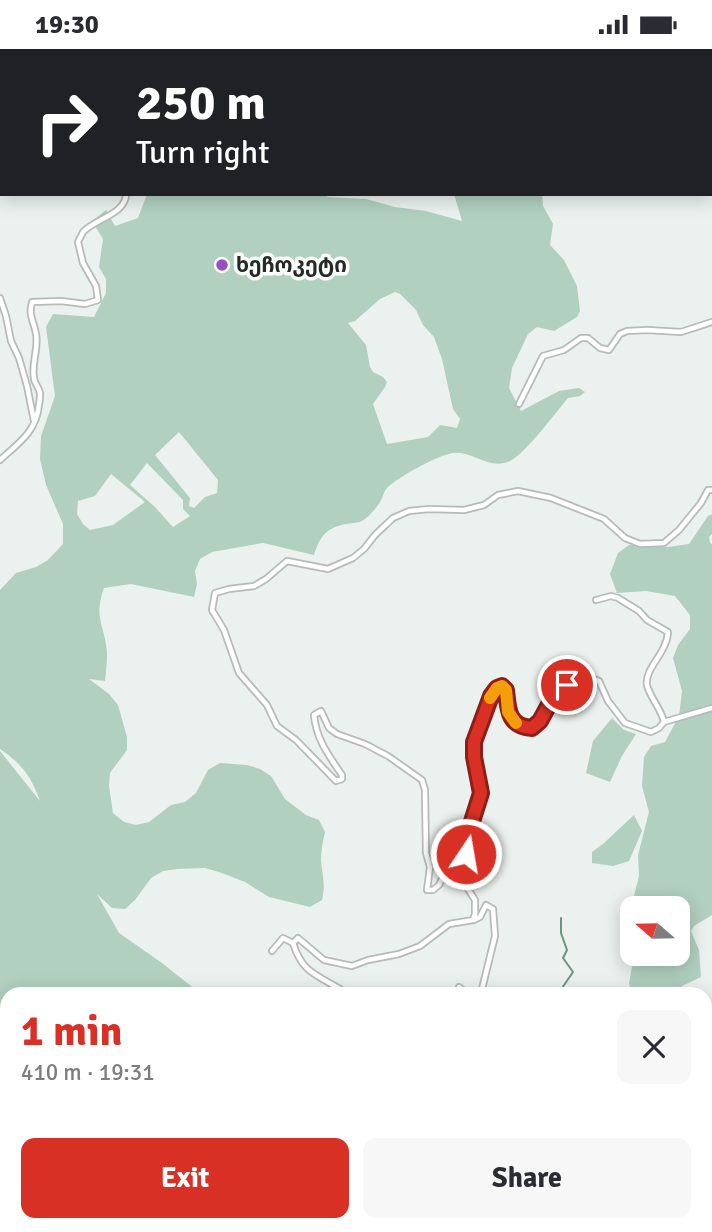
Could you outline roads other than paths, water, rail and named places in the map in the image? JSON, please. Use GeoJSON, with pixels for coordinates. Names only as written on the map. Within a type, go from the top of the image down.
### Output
{"type":"FeatureCollection","features":[{"type":"Feature","properties":{"kind":"street"},"geometry":{"type":"LineString","coordinates":[[0,460],[28,435],[39,410],[40,394],[34,378],[33,363],[37,348],[36,334],[29,311],[32,302],[85,304],[98,300],[96,286],[83,263],[78,242],[83,232],[120,208],[126,196]]}},
{"type":"Feature","properties":{"kind":"street"},"geometry":{"type":"LineString","coordinates":[[0,297],[11,341],[27,386],[34,425]]}},
{"type":"Feature","properties":{"kind":"street"},"geometry":{"type":"LineString","coordinates":[[519,404],[543,356],[564,350],[581,338],[588,338],[600,348],[609,350],[620,334],[627,331],[681,332],[712,322]]}},
{"type":"Feature","properties":{"kind":"street"},"geometry":{"type":"LineString","coordinates":[[471,827],[439,885],[433,890],[427,890],[430,867],[426,853],[425,790],[422,780],[388,756],[337,734],[329,728],[321,711],[314,715],[315,727],[323,747],[342,775],[342,779],[336,781],[296,740],[277,726],[267,705],[239,673],[224,630],[212,610],[215,593],[254,586],[287,561],[328,569],[353,558],[393,519],[409,511],[464,510],[484,505],[498,495],[518,491],[551,498],[604,519],[625,538],[640,544],[664,543],[679,530],[708,490],[712,490]]}},
{"type":"Feature","properties":{"kind":"street"},"geometry":{"type":"LineString","coordinates":[[596,600],[611,596],[618,598],[668,632],[668,640],[648,673],[647,682],[662,711],[664,722]]}},
{"type":"Feature","properties":{"kind":"street"},"geometry":{"type":"LineString","coordinates":[[473,920],[475,900],[463,874],[471,827],[481,793],[474,742],[491,696],[497,688],[502,686],[506,690],[508,712],[513,721],[522,728],[532,728],[540,721],[551,701],[567,685],[584,675],[599,681],[608,701],[625,723],[651,732],[660,728],[664,722],[712,708]]}},
{"type":"Feature","properties":{"kind":"street"},"geometry":{"type":"LineString","coordinates":[[293,943],[298,938],[324,960],[352,966],[420,946],[449,924],[480,917],[486,905],[493,909],[495,936],[482,987]]}},
{"type":"Feature","properties":{"kind":"street"},"geometry":{"type":"LineString","coordinates":[[272,951],[283,938],[293,943],[298,958],[307,969],[337,987]]}},
{"type":"Feature","properties":{"kind":"waterway"},"geometry":{"type":"LineString","coordinates":[[561,918],[561,933],[567,950],[563,958],[573,972],[563,987]]}},
{"type":"Feature","properties":{"kind":"place","name":"ხეჩოკეტი"},"geometry":{"type":"Point","coordinates":[222,265]}}]}
